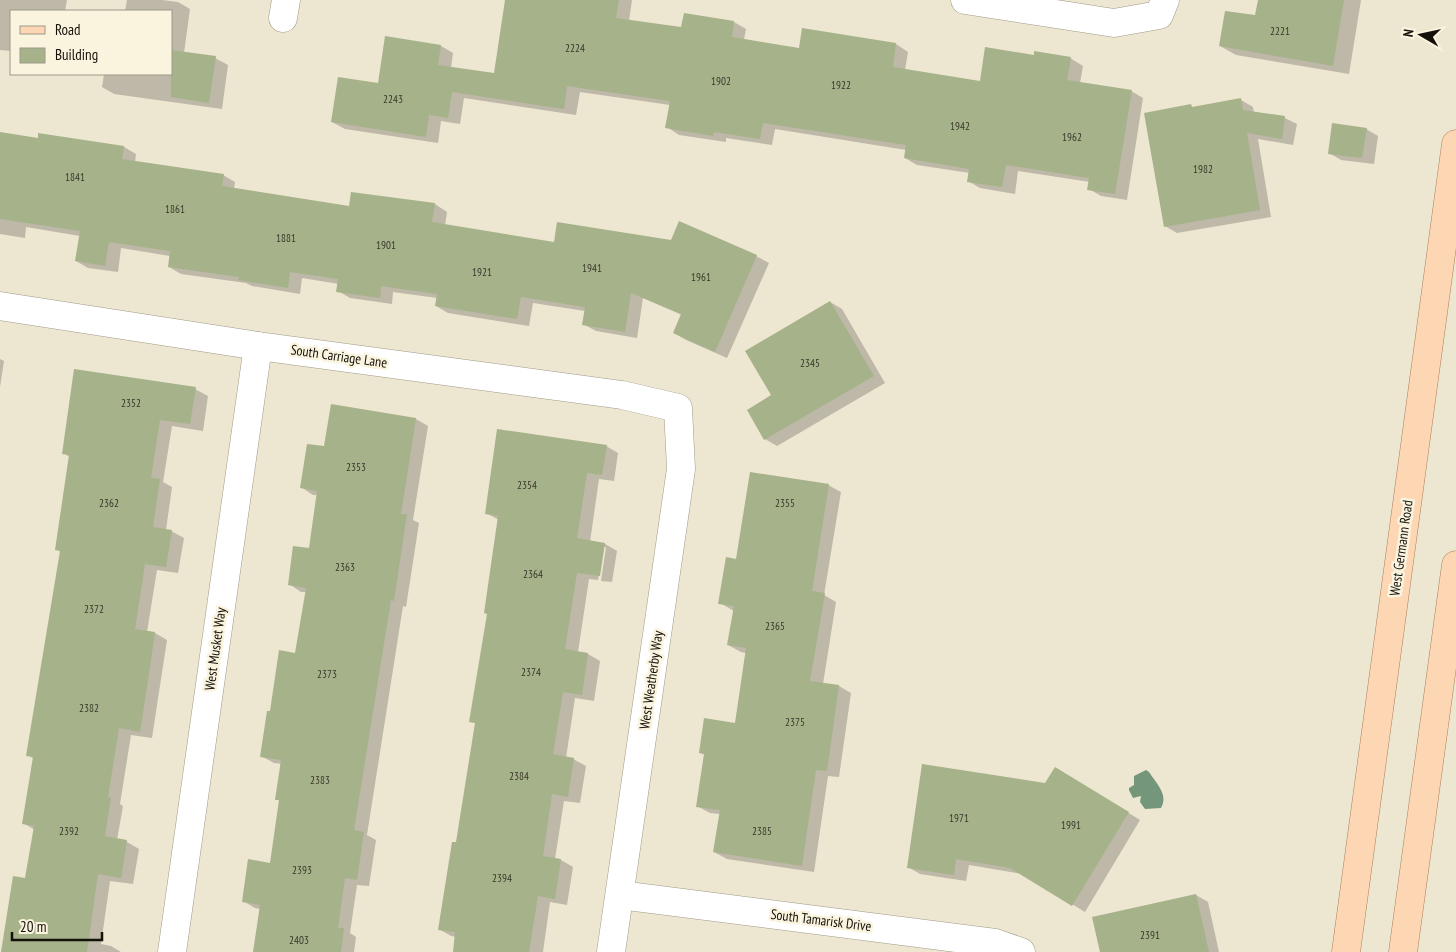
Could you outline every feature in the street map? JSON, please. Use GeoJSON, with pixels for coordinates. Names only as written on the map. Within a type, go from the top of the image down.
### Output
{"type":"FeatureCollection","features":[{"type":"Feature","properties":{"kind":"main road","name":"West Germann Road"},"geometry":{"type":"LineString","coordinates":[[1346,952],[1456,144]]}},
{"type":"Feature","properties":{"kind":"main road"},"geometry":{"type":"LineString","coordinates":[[1404,952],[1456,564]]}},
{"type":"Feature","properties":{"kind":"street"},"geometry":{"type":"LineString","coordinates":[[965,0],[1114,23],[1162,8]]}},
{"type":"Feature","properties":{"kind":"street","name":"South Carriage Lane"},"geometry":{"type":"LineString","coordinates":[[0,306],[258,346],[622,395],[678,408]]}},
{"type":"Feature","properties":{"kind":"street","name":"West Musket Way"},"geometry":{"type":"LineString","coordinates":[[172,952],[258,346]]}},
{"type":"Feature","properties":{"kind":"street","name":"West Weatherby Way"},"geometry":{"type":"LineString","coordinates":[[611,952],[681,469],[678,408]]}},
{"type":"Feature","properties":{"kind":"street","name":"South Tamarisk Drive"},"geometry":{"type":"LineString","coordinates":[[620,894],[996,943],[1021,952]]}},
{"type":"Feature","properties":{"kind":"shaded area"},"geometry":{"type":"Polygon","coordinates":[[[1146,770],[1155,780],[1163,794],[1161,808],[1145,809],[1140,802],[1141,796],[1133,798],[1129,790],[1134,785],[1134,776],[1146,770]]]}},
{"type":"Feature","properties":{"kind":"building"},"geometry":{"type":"Polygon","coordinates":[[[505,0],[619,0],[616,18],[681,27],[684,13],[734,21],[732,37],[799,48],[802,28],[896,43],[893,67],[980,81],[985,47],[1034,55],[1034,51],[1071,57],[1067,80],[1132,90],[1115,194],[1087,190],[1089,178],[1006,165],[1002,187],[967,182],[969,169],[904,158],[906,145],[763,123],[760,139],[714,132],[713,136],[665,128],[670,101],[567,86],[564,109],[452,92],[448,118],[429,115],[426,137],[331,122],[338,77],[378,83],[385,36],[441,45],[438,65],[494,73],[505,0]]]}},
{"type":"Feature","properties":{"kind":"building"},"geometry":{"type":"Polygon","coordinates":[[[1258,0],[1344,0],[1333,66],[1219,46],[1225,11],[1255,15],[1258,0]]]}},
{"type":"Feature","properties":{"kind":"building"},"geometry":{"type":"Polygon","coordinates":[[[172,50],[216,56],[209,103],[171,97],[172,50]]]}},
{"type":"Feature","properties":{"kind":"building"},"geometry":{"type":"Polygon","coordinates":[[[1241,98],[1243,110],[1285,116],[1282,139],[1247,133],[1260,210],[1164,227],[1144,113],[1191,104],[1192,107],[1241,98]]]}},
{"type":"Feature","properties":{"kind":"building"},"geometry":{"type":"Polygon","coordinates":[[[1332,123],[1367,128],[1362,158],[1328,154],[1332,123]]]}},
{"type":"Feature","properties":{"kind":"building"},"geometry":{"type":"Polygon","coordinates":[[[0,132],[38,138],[38,133],[124,146],[122,159],[224,174],[222,186],[349,206],[351,192],[435,203],[432,222],[554,242],[557,222],[671,240],[679,221],[757,255],[715,352],[673,333],[681,314],[631,293],[625,332],[582,325],[585,307],[521,297],[517,319],[435,306],[437,294],[381,286],[380,298],[336,292],[338,279],[290,272],[288,288],[238,280],[239,277],[168,267],[170,251],[109,242],[105,266],[75,261],[80,231],[0,219],[0,132]]]}},
{"type":"Feature","properties":{"kind":"building"},"geometry":{"type":"Polygon","coordinates":[[[830,301],[874,376],[764,440],[747,410],[771,395],[745,351],[830,301]]]}},
{"type":"Feature","properties":{"kind":"building"},"geometry":{"type":"Polygon","coordinates":[[[74,369],[196,387],[190,424],[160,420],[151,478],[160,479],[153,527],[172,530],[166,567],[145,564],[135,629],[155,632],[140,732],[119,728],[108,797],[111,798],[105,836],[127,840],[121,878],[98,874],[87,952],[1,952],[13,876],[25,878],[34,826],[22,824],[33,757],[26,756],[60,551],[55,550],[69,455],[62,454],[74,369]]]}},
{"type":"Feature","properties":{"kind":"building"},"geometry":{"type":"Polygon","coordinates":[[[331,404],[416,418],[401,514],[407,514],[394,601],[391,600],[354,830],[364,832],[357,880],[345,878],[338,928],[344,928],[341,952],[253,952],[260,905],[242,902],[248,859],[270,863],[279,800],[275,800],[281,760],[260,757],[267,711],[270,711],[279,650],[295,653],[306,588],[288,585],[293,546],[309,548],[317,491],[300,488],[307,444],[324,446],[331,404]]]}},
{"type":"Feature","properties":{"kind":"building"},"geometry":{"type":"Polygon","coordinates":[[[497,429],[607,445],[602,475],[587,473],[577,538],[605,543],[600,576],[577,573],[565,649],[588,653],[582,695],[563,692],[553,754],[574,758],[568,797],[552,794],[543,856],[561,859],[555,899],[538,896],[529,952],[453,952],[455,932],[438,930],[452,842],[456,842],[475,723],[469,722],[487,614],[484,613],[498,516],[485,514],[497,429]]]}},
{"type":"Feature","properties":{"kind":"building"},"geometry":{"type":"Polygon","coordinates":[[[750,472],[829,484],[812,591],[825,593],[810,681],[839,685],[827,771],[816,770],[802,866],[713,852],[720,810],[696,807],[704,754],[699,753],[704,718],[735,723],[746,648],[727,645],[734,606],[718,604],[726,557],[736,559],[750,472]]]}},
{"type":"Feature","properties":{"kind":"building"},"geometry":{"type":"Polygon","coordinates":[[[922,764],[1045,783],[1055,767],[1129,812],[1072,906],[1010,868],[956,859],[954,875],[907,868],[922,764]]]}},
{"type":"Feature","properties":{"kind":"building"},"geometry":{"type":"Polygon","coordinates":[[[1196,894],[1209,952],[1100,952],[1092,917],[1196,894]]]}}]}
